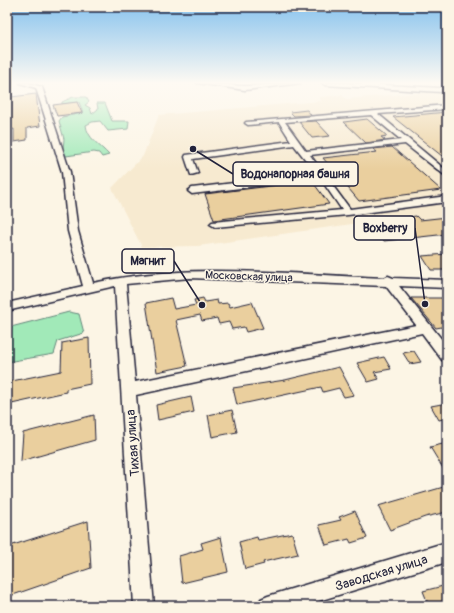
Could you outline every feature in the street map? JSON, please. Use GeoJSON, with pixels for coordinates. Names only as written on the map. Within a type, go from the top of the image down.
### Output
{"type":"FeatureCollection","features":[{"type":"Feature","properties":{"kind":"street"},"geometry":{"type":"LineString","coordinates":[[47,112],[66,172],[73,231],[89,288]]}},
{"type":"Feature","properties":{"kind":"street"},"geometry":{"type":"LineString","coordinates":[[248,123],[282,122],[389,112]]}},
{"type":"Feature","properties":{"kind":"street"},"geometry":{"type":"LineString","coordinates":[[372,113],[447,175]]}},
{"type":"Feature","properties":{"kind":"street"},"geometry":{"type":"LineString","coordinates":[[282,122],[348,212]]}},
{"type":"Feature","properties":{"kind":"street"},"geometry":{"type":"LineString","coordinates":[[304,153],[407,142]]}},
{"type":"Feature","properties":{"kind":"street"},"geometry":{"type":"LineString","coordinates":[[194,173],[189,157],[296,143]]}},
{"type":"Feature","properties":{"kind":"street"},"geometry":{"type":"LineString","coordinates":[[192,191],[322,175]]}},
{"type":"Feature","properties":{"kind":"street"},"geometry":{"type":"LineString","coordinates":[[215,224],[348,212],[447,199]]}},
{"type":"Feature","properties":{"kind":"street","name":"Московская улица"},"geometry":{"type":"LineString","coordinates":[[7,308],[120,281],[190,274],[388,280],[447,284]]}},
{"type":"Feature","properties":{"kind":"street"},"geometry":{"type":"LineString","coordinates":[[388,280],[447,356]]}},
{"type":"Feature","properties":{"kind":"street","name":"Тихая улица"},"geometry":{"type":"LineString","coordinates":[[120,281],[144,606]]}},
{"type":"Feature","properties":{"kind":"street"},"geometry":{"type":"LineString","coordinates":[[128,390],[425,328]]}},
{"type":"Feature","properties":{"kind":"street","name":"Заводская улица"},"geometry":{"type":"LineString","coordinates":[[268,606],[447,552]]}},
{"type":"Feature","properties":{"kind":"shaded area"},"geometry":{"type":"Polygon","coordinates":[[[198,112],[447,112],[447,234],[420,237],[401,217],[198,246],[142,247],[112,188],[143,156],[159,115],[198,112]]]}},
{"type":"Feature","properties":{"kind":"green space"},"geometry":{"type":"Polygon","coordinates":[[[82,112],[91,112],[92,114],[95,112],[108,112],[112,121],[129,121],[128,129],[108,131],[100,121],[92,122],[86,125],[91,138],[109,155],[102,157],[99,153],[94,152],[66,156],[63,149],[64,139],[59,121],[62,117],[83,113],[82,112]]]}},
{"type":"Feature","properties":{"kind":"green space"},"geometry":{"type":"Polygon","coordinates":[[[69,312],[79,314],[84,333],[58,341],[54,354],[7,362],[7,328],[69,312]]]}},
{"type":"Feature","properties":{"kind":"building"},"geometry":{"type":"Polygon","coordinates":[[[11,112],[38,112],[40,126],[27,128],[27,140],[14,142],[14,129],[10,130],[11,112]]]}},
{"type":"Feature","properties":{"kind":"building"},"geometry":{"type":"Polygon","coordinates":[[[55,112],[81,112],[82,113],[57,116],[55,112]]]}},
{"type":"Feature","properties":{"kind":"building"},"geometry":{"type":"Polygon","coordinates":[[[290,112],[308,112],[311,115],[294,116],[290,112]]]}},
{"type":"Feature","properties":{"kind":"building"},"geometry":{"type":"Polygon","coordinates":[[[447,112],[447,160],[393,117],[447,112]]]}},
{"type":"Feature","properties":{"kind":"building"},"geometry":{"type":"Polygon","coordinates":[[[367,119],[387,136],[381,137],[385,140],[366,143],[344,122],[367,119]]]}},
{"type":"Feature","properties":{"kind":"building"},"geometry":{"type":"Polygon","coordinates":[[[316,121],[330,136],[312,138],[299,122],[316,121]]]}},
{"type":"Feature","properties":{"kind":"building"},"geometry":{"type":"Polygon","coordinates":[[[392,147],[441,190],[359,201],[323,158],[377,152],[373,149],[392,147]]]}},
{"type":"Feature","properties":{"kind":"building"},"geometry":{"type":"Polygon","coordinates":[[[312,181],[329,204],[214,220],[205,194],[312,181]]]}},
{"type":"Feature","properties":{"kind":"building"},"geometry":{"type":"Polygon","coordinates":[[[416,216],[420,220],[447,217],[447,234],[384,241],[369,223],[416,216]]]}},
{"type":"Feature","properties":{"kind":"building"},"geometry":{"type":"Polygon","coordinates":[[[447,254],[447,270],[431,270],[422,256],[447,254]]]}},
{"type":"Feature","properties":{"kind":"building"},"geometry":{"type":"Polygon","coordinates":[[[171,298],[174,309],[196,305],[194,300],[203,298],[205,302],[217,300],[218,304],[228,303],[230,307],[252,302],[263,328],[246,332],[244,327],[232,329],[229,322],[219,324],[217,318],[202,321],[200,315],[176,320],[187,366],[157,372],[146,303],[171,298]]]}},
{"type":"Feature","properties":{"kind":"building"},"geometry":{"type":"Polygon","coordinates":[[[411,298],[447,298],[447,326],[436,328],[411,298]]]}},
{"type":"Feature","properties":{"kind":"building"},"geometry":{"type":"Polygon","coordinates":[[[89,338],[90,384],[66,389],[66,392],[7,405],[7,382],[61,371],[62,343],[89,338]]]}},
{"type":"Feature","properties":{"kind":"building"},"geometry":{"type":"Polygon","coordinates":[[[414,351],[421,362],[410,364],[403,353],[414,351]]]}},
{"type":"Feature","properties":{"kind":"building"},"geometry":{"type":"Polygon","coordinates":[[[384,357],[391,369],[374,372],[379,379],[368,382],[357,363],[384,357]]]}},
{"type":"Feature","properties":{"kind":"building"},"geometry":{"type":"Polygon","coordinates":[[[339,367],[354,395],[344,397],[339,388],[323,392],[321,387],[237,405],[233,388],[285,380],[339,367]]]}},
{"type":"Feature","properties":{"kind":"building"},"geometry":{"type":"Polygon","coordinates":[[[191,397],[194,412],[158,420],[156,405],[191,397]]]}},
{"type":"Feature","properties":{"kind":"building"},"geometry":{"type":"Polygon","coordinates":[[[447,403],[447,418],[439,420],[431,406],[447,403]]]}},
{"type":"Feature","properties":{"kind":"building"},"geometry":{"type":"Polygon","coordinates":[[[232,410],[237,432],[212,437],[208,415],[232,410]]]}},
{"type":"Feature","properties":{"kind":"building"},"geometry":{"type":"Polygon","coordinates":[[[94,415],[95,440],[21,461],[23,433],[94,415]]]}},
{"type":"Feature","properties":{"kind":"building"},"geometry":{"type":"Polygon","coordinates":[[[447,443],[447,475],[430,447],[447,443]]]}},
{"type":"Feature","properties":{"kind":"building"},"geometry":{"type":"Polygon","coordinates":[[[447,486],[447,512],[425,517],[390,530],[378,506],[447,486]]]}},
{"type":"Feature","properties":{"kind":"building"},"geometry":{"type":"Polygon","coordinates":[[[355,511],[367,538],[351,543],[349,539],[326,545],[319,525],[341,520],[339,517],[355,511]]]}},
{"type":"Feature","properties":{"kind":"building"},"geometry":{"type":"Polygon","coordinates":[[[88,521],[91,568],[7,597],[10,546],[88,521]]]}},
{"type":"Feature","properties":{"kind":"building"},"geometry":{"type":"Polygon","coordinates":[[[292,533],[298,554],[263,562],[264,564],[245,569],[239,542],[257,537],[258,540],[292,533]]]}},
{"type":"Feature","properties":{"kind":"building"},"geometry":{"type":"Polygon","coordinates":[[[221,537],[228,572],[182,583],[179,556],[203,549],[201,543],[221,537]]]}},
{"type":"Feature","properties":{"kind":"building"},"geometry":{"type":"Polygon","coordinates":[[[447,585],[447,606],[429,606],[423,591],[447,585]]]}},
{"type":"Feature","properties":{"kind":"place","name":"Водонапорная башня"},"geometry":{"type":"Point","coordinates":[193,149]}},
{"type":"Feature","properties":{"kind":"place","name":"Boxberry"},"geometry":{"type":"Point","coordinates":[425,304]}},
{"type":"Feature","properties":{"kind":"place","name":"Магнит"},"geometry":{"type":"Point","coordinates":[202,305]}}]}
